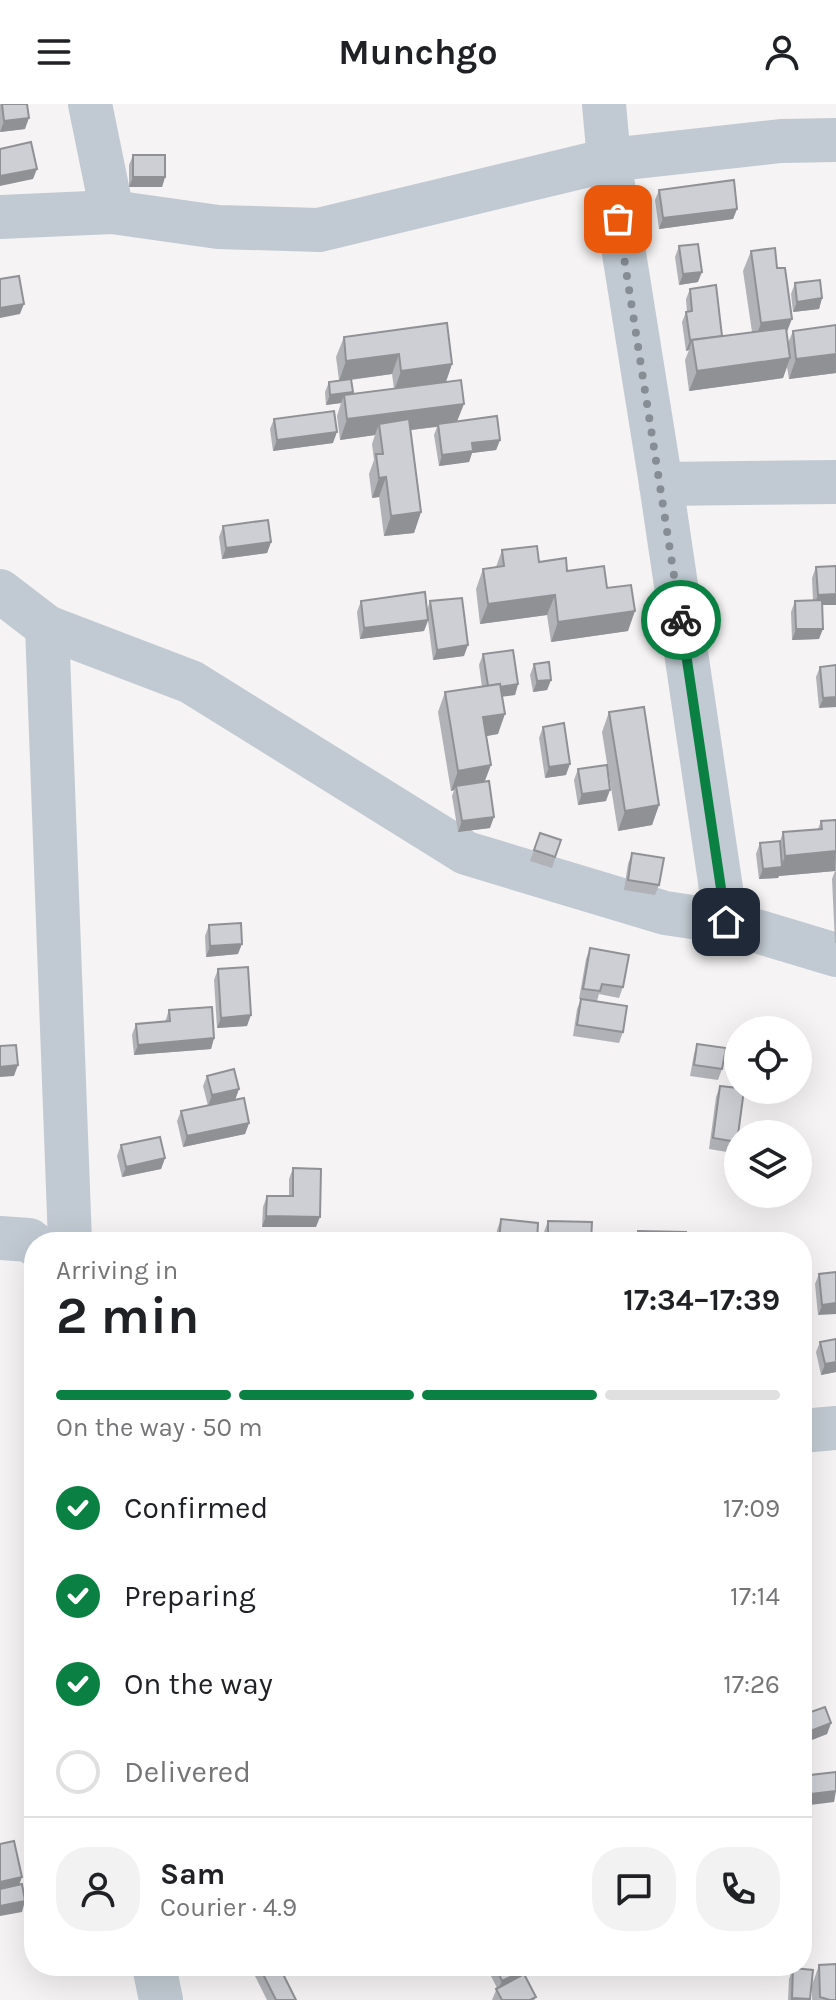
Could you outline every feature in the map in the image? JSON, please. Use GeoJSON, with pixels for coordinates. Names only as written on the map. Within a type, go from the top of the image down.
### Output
{"type":"FeatureCollection","features":[{"type":"Feature","properties":{"kind":"street"},"geometry":{"type":"LineString","coordinates":[[90,104],[112,212]]}},
{"type":"Feature","properties":{"kind":"street"},"geometry":{"type":"LineString","coordinates":[[604,104],[609,160],[726,922]]}},
{"type":"Feature","properties":{"kind":"street"},"geometry":{"type":"LineString","coordinates":[[0,217],[112,212],[218,227],[319,230],[609,160],[781,141],[836,140]]}},
{"type":"Feature","properties":{"kind":"street"},"geometry":{"type":"LineString","coordinates":[[661,484],[836,482]]}},
{"type":"Feature","properties":{"kind":"street"},"geometry":{"type":"LineString","coordinates":[[0,591],[47,627],[191,682],[466,853],[665,913],[726,922],[836,955]]}},
{"type":"Feature","properties":{"kind":"street"},"geometry":{"type":"LineString","coordinates":[[47,627],[70,1232]]}},
{"type":"Feature","properties":{"kind":"street"},"geometry":{"type":"LineString","coordinates":[[0,1238],[24,1240]]}},
{"type":"Feature","properties":{"kind":"street"},"geometry":{"type":"LineString","coordinates":[[812,1430],[836,1428]]}},
{"type":"Feature","properties":{"kind":"street"},"geometry":{"type":"LineString","coordinates":[[156,1976],[161,2000]]}},
{"type":"Feature","properties":{"kind":"building"},"geometry":{"type":"Polygon","coordinates":[[[2,104],[27,104],[29,118],[4,121],[2,104]]]}},
{"type":"Feature","properties":{"kind":"building"},"geometry":{"type":"Polygon","coordinates":[[[31,142],[37,169],[0,176],[0,149],[31,142]]]}},
{"type":"Feature","properties":{"kind":"building"},"geometry":{"type":"Polygon","coordinates":[[[133,155],[165,155],[165,177],[133,177],[133,155]]]}},
{"type":"Feature","properties":{"kind":"building"},"geometry":{"type":"Polygon","coordinates":[[[734,180],[737,209],[663,218],[659,190],[734,180]]]}},
{"type":"Feature","properties":{"kind":"building"},"geometry":{"type":"Polygon","coordinates":[[[698,244],[702,272],[683,274],[679,246],[698,244]]]}},
{"type":"Feature","properties":{"kind":"building"},"geometry":{"type":"Polygon","coordinates":[[[775,248],[777,268],[785,268],[792,319],[761,323],[751,251],[775,248]]]}},
{"type":"Feature","properties":{"kind":"building"},"geometry":{"type":"Polygon","coordinates":[[[19,276],[24,304],[0,308],[0,279],[19,276]]]}},
{"type":"Feature","properties":{"kind":"building"},"geometry":{"type":"Polygon","coordinates":[[[820,280],[822,298],[797,302],[795,283],[820,280]]]}},
{"type":"Feature","properties":{"kind":"building"},"geometry":{"type":"Polygon","coordinates":[[[716,285],[722,336],[690,340],[686,312],[692,311],[690,289],[716,285]]]}},
{"type":"Feature","properties":{"kind":"building"},"geometry":{"type":"Polygon","coordinates":[[[447,323],[452,364],[401,371],[399,354],[346,361],[344,337],[447,323]]]}},
{"type":"Feature","properties":{"kind":"building"},"geometry":{"type":"Polygon","coordinates":[[[836,325],[836,354],[796,359],[793,331],[836,325]]]}},
{"type":"Feature","properties":{"kind":"building"},"geometry":{"type":"Polygon","coordinates":[[[786,328],[790,358],[697,371],[692,340],[786,328]]]}},
{"type":"Feature","properties":{"kind":"building"},"geometry":{"type":"Polygon","coordinates":[[[351,379],[353,392],[330,395],[329,382],[351,379]]]}},
{"type":"Feature","properties":{"kind":"building"},"geometry":{"type":"Polygon","coordinates":[[[461,380],[464,404],[347,419],[344,395],[461,380]]]}},
{"type":"Feature","properties":{"kind":"building"},"geometry":{"type":"Polygon","coordinates":[[[334,411],[337,432],[277,440],[274,419],[334,411]]]}},
{"type":"Feature","properties":{"kind":"building"},"geometry":{"type":"Polygon","coordinates":[[[497,416],[500,440],[472,443],[473,451],[442,455],[438,424],[497,416]]]}},
{"type":"Feature","properties":{"kind":"building"},"geometry":{"type":"Polygon","coordinates":[[[409,419],[421,512],[391,516],[386,477],[379,478],[376,454],[383,454],[379,424],[409,419]]]}},
{"type":"Feature","properties":{"kind":"building"},"geometry":{"type":"Polygon","coordinates":[[[268,520],[271,542],[226,548],[223,526],[268,520]]]}},
{"type":"Feature","properties":{"kind":"building"},"geometry":{"type":"Polygon","coordinates":[[[537,546],[539,562],[566,558],[567,571],[604,566],[607,588],[631,585],[635,611],[558,622],[555,595],[488,604],[483,569],[504,566],[502,550],[537,546]]]}},
{"type":"Feature","properties":{"kind":"building"},"geometry":{"type":"Polygon","coordinates":[[[836,566],[836,594],[818,595],[816,567],[836,566]]]}},
{"type":"Feature","properties":{"kind":"building"},"geometry":{"type":"Polygon","coordinates":[[[425,592],[428,620],[364,628],[361,601],[425,592]]]}},
{"type":"Feature","properties":{"kind":"building"},"geometry":{"type":"Polygon","coordinates":[[[462,598],[468,645],[437,650],[430,601],[462,598]]]}},
{"type":"Feature","properties":{"kind":"building"},"geometry":{"type":"Polygon","coordinates":[[[822,600],[823,629],[796,629],[795,601],[822,600]]]}},
{"type":"Feature","properties":{"kind":"building"},"geometry":{"type":"Polygon","coordinates":[[[513,650],[518,684],[488,686],[483,654],[513,650]]]}},
{"type":"Feature","properties":{"kind":"building"},"geometry":{"type":"Polygon","coordinates":[[[549,662],[551,680],[537,681],[534,664],[549,662]]]}},
{"type":"Feature","properties":{"kind":"building"},"geometry":{"type":"Polygon","coordinates":[[[836,665],[836,697],[823,698],[820,667],[836,665]]]}},
{"type":"Feature","properties":{"kind":"building"},"geometry":{"type":"Polygon","coordinates":[[[500,684],[505,714],[483,717],[491,765],[458,771],[445,692],[500,684]]]}},
{"type":"Feature","properties":{"kind":"building"},"geometry":{"type":"Polygon","coordinates":[[[644,707],[659,805],[625,811],[609,712],[644,707]]]}},
{"type":"Feature","properties":{"kind":"building"},"geometry":{"type":"Polygon","coordinates":[[[564,723],[570,764],[549,767],[543,727],[564,723]]]}},
{"type":"Feature","properties":{"kind":"building"},"geometry":{"type":"Polygon","coordinates":[[[607,765],[610,790],[582,794],[578,769],[607,765]]]}},
{"type":"Feature","properties":{"kind":"building"},"geometry":{"type":"Polygon","coordinates":[[[489,781],[494,817],[462,821],[456,786],[489,781]]]}},
{"type":"Feature","properties":{"kind":"building"},"geometry":{"type":"Polygon","coordinates":[[[836,820],[836,851],[785,856],[783,832],[822,829],[821,821],[836,820]]]}},
{"type":"Feature","properties":{"kind":"building"},"geometry":{"type":"Polygon","coordinates":[[[540,833],[561,840],[555,857],[534,850],[540,833]]]}},
{"type":"Feature","properties":{"kind":"building"},"geometry":{"type":"Polygon","coordinates":[[[780,841],[782,867],[763,869],[760,843],[780,841]]]}},
{"type":"Feature","properties":{"kind":"building"},"geometry":{"type":"Polygon","coordinates":[[[632,853],[664,858],[659,885],[628,880],[632,853]]]}},
{"type":"Feature","properties":{"kind":"building"},"geometry":{"type":"Polygon","coordinates":[[[241,923],[242,944],[210,946],[209,925],[241,923]]]}},
{"type":"Feature","properties":{"kind":"building"},"geometry":{"type":"Polygon","coordinates":[[[590,948],[629,955],[623,987],[602,984],[600,991],[583,989],[590,948]]]}},
{"type":"Feature","properties":{"kind":"building"},"geometry":{"type":"Polygon","coordinates":[[[248,967],[251,1015],[221,1018],[218,969],[248,967]]]}},
{"type":"Feature","properties":{"kind":"building"},"geometry":{"type":"Polygon","coordinates":[[[581,999],[627,1006],[623,1032],[577,1025],[581,999]]]}},
{"type":"Feature","properties":{"kind":"building"},"geometry":{"type":"Polygon","coordinates":[[[212,1007],[214,1038],[138,1045],[136,1024],[170,1021],[169,1010],[212,1007]]]}},
{"type":"Feature","properties":{"kind":"building"},"geometry":{"type":"Polygon","coordinates":[[[697,1044],[724,1048],[722,1069],[694,1065],[697,1044]]]}},
{"type":"Feature","properties":{"kind":"building"},"geometry":{"type":"Polygon","coordinates":[[[16,1045],[18,1065],[0,1067],[0,1046],[16,1045]]]}},
{"type":"Feature","properties":{"kind":"building"},"geometry":{"type":"Polygon","coordinates":[[[234,1069],[239,1089],[212,1095],[207,1076],[234,1069]]]}},
{"type":"Feature","properties":{"kind":"building"},"geometry":{"type":"Polygon","coordinates":[[[720,1086],[724,1086],[724,1104],[742,1104],[740,1120],[724,1120],[724,1140],[713,1138],[720,1086]]]}},
{"type":"Feature","properties":{"kind":"building"},"geometry":{"type":"Polygon","coordinates":[[[244,1098],[249,1123],[187,1136],[181,1111],[244,1098]]]}},
{"type":"Feature","properties":{"kind":"building"},"geometry":{"type":"Polygon","coordinates":[[[160,1137],[165,1158],[126,1167],[121,1145],[160,1137]]]}},
{"type":"Feature","properties":{"kind":"building"},"geometry":{"type":"Polygon","coordinates":[[[293,1168],[321,1169],[320,1217],[266,1216],[267,1196],[293,1196],[293,1168]]]}},
{"type":"Feature","properties":{"kind":"building"},"geometry":{"type":"Polygon","coordinates":[[[501,1219],[538,1223],[538,1232],[500,1232],[501,1219]]]}},
{"type":"Feature","properties":{"kind":"building"},"geometry":{"type":"Polygon","coordinates":[[[548,1221],[592,1222],[592,1232],[548,1232],[548,1221]]]}},
{"type":"Feature","properties":{"kind":"building"},"geometry":{"type":"Polygon","coordinates":[[[836,1272],[836,1303],[822,1305],[819,1274],[836,1272]]]}},
{"type":"Feature","properties":{"kind":"building"},"geometry":{"type":"Polygon","coordinates":[[[836,1339],[836,1362],[825,1364],[820,1342],[836,1339]]]}},
{"type":"Feature","properties":{"kind":"building"},"geometry":{"type":"Polygon","coordinates":[[[825,1707],[831,1723],[812,1730],[812,1712],[825,1707]]]}},
{"type":"Feature","properties":{"kind":"building"},"geometry":{"type":"Polygon","coordinates":[[[836,1772],[836,1791],[812,1794],[812,1775],[836,1772]]]}},
{"type":"Feature","properties":{"kind":"building"},"geometry":{"type":"Polygon","coordinates":[[[14,1841],[22,1877],[0,1882],[0,1844],[14,1841]]]}},
{"type":"Feature","properties":{"kind":"building"},"geometry":{"type":"Polygon","coordinates":[[[22,1884],[24,1901],[0,1906],[0,1889],[22,1884]]]}},
{"type":"Feature","properties":{"kind":"building"},"geometry":{"type":"Polygon","coordinates":[[[836,1964],[836,2000],[820,1997],[819,1965],[836,1964]]]}},
{"type":"Feature","properties":{"kind":"building"},"geometry":{"type":"Polygon","coordinates":[[[813,1970],[810,1999],[792,1998],[793,1976],[812,1976],[813,1970]]]}},
{"type":"Feature","properties":{"kind":"building"},"geometry":{"type":"Polygon","coordinates":[[[264,1976],[284,1976],[296,2000],[276,2000],[264,1976]]]}},
{"type":"Feature","properties":{"kind":"building"},"geometry":{"type":"Polygon","coordinates":[[[525,1976],[536,1997],[530,2000],[502,2000],[496,1989],[525,1976]]]}},
{"type":"Feature","properties":{"kind":"way so far"},"geometry":{"type":"LineString","coordinates":[[618,219],[681,620]]}},
{"type":"Feature","properties":{"kind":"route"},"geometry":{"type":"LineString","coordinates":[[681,620],[726,922]]}}]}
